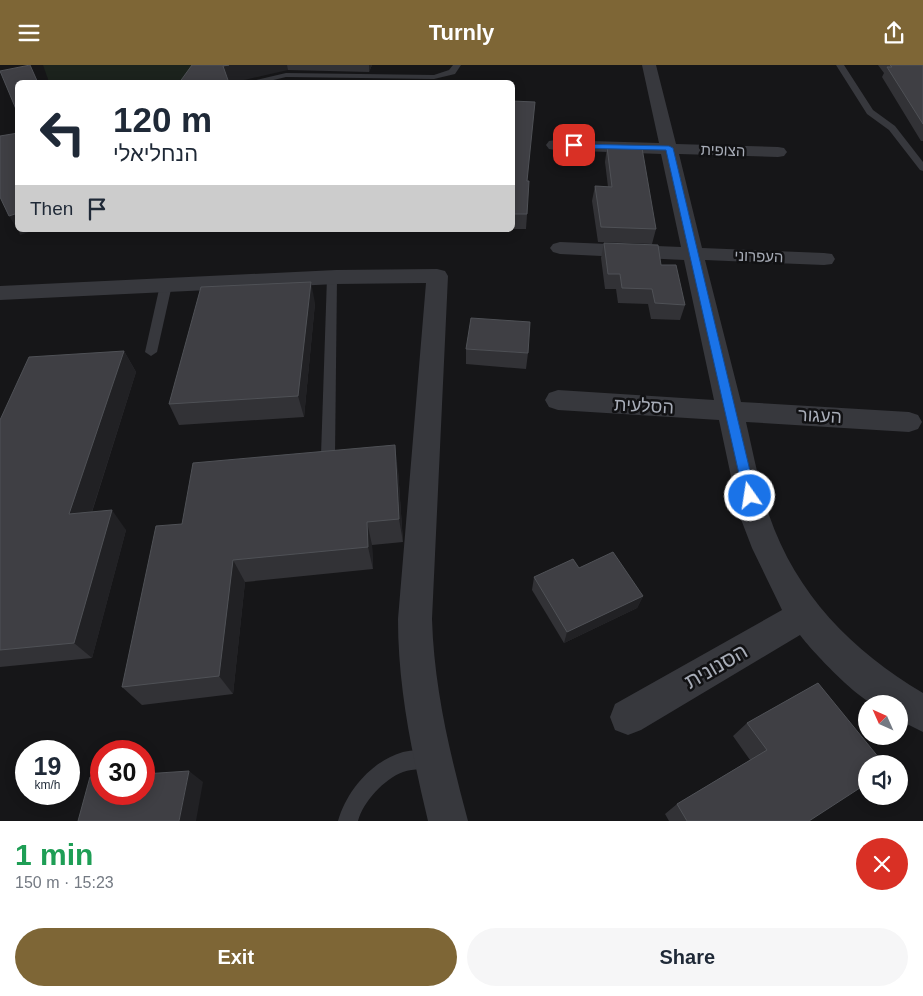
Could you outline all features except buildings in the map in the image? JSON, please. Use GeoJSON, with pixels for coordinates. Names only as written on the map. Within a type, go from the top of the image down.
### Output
{"type":"FeatureCollection","features":[{"type":"Feature","properties":{"kind":"street"},"geometry":{"type":"LineString","coordinates":[[649,65],[754,513],[766,549],[782,583],[804,615],[829,645],[858,672],[923,714]]}},
{"type":"Feature","properties":{"kind":"street","name":"הצופית"},"geometry":{"type":"LineString","coordinates":[[555,145],[778,152]]}},
{"type":"Feature","properties":{"kind":"street","name":"העפרוני"},"geometry":{"type":"LineString","coordinates":[[560,249],[824,259]]}},
{"type":"Feature","properties":{"kind":"street"},"geometry":{"type":"LineString","coordinates":[[0,293],[332,277],[437,276],[414,651],[424,721],[448,821]]}},
{"type":"Feature","properties":{"kind":"street","name":"הסלעית"},"geometry":{"type":"LineString","coordinates":[[558,400],[730,411]]}},
{"type":"Feature","properties":{"kind":"street","name":"העגור"},"geometry":{"type":"LineString","coordinates":[[730,411],[909,422]]}},
{"type":"Feature","properties":{"kind":"street","name":"הסנונית"},"geometry":{"type":"LineString","coordinates":[[628,717],[804,615]]}},
{"type":"Feature","properties":{"kind":"lane"},"geometry":{"type":"LineString","coordinates":[[262,80],[286,75],[434,77],[452,72],[457,65]]}},
{"type":"Feature","properties":{"kind":"lane"},"geometry":{"type":"LineString","coordinates":[[840,65],[870,112],[892,128],[923,168]]}},
{"type":"Feature","properties":{"kind":"lane"},"geometry":{"type":"LineString","coordinates":[[328,455],[332,277]]}},
{"type":"Feature","properties":{"kind":"lane"},"geometry":{"type":"LineString","coordinates":[[151,351],[166,285]]}},
{"type":"Feature","properties":{"kind":"lane"},"geometry":{"type":"LineString","coordinates":[[348,821],[349,814],[360,796],[379,776],[402,762],[432,759]]}},
{"type":"Feature","properties":{"kind":"shaded area"},"geometry":{"type":"Polygon","coordinates":[[[43,65],[194,65],[184,80],[48,80],[43,65]]]}},
{"type":"Feature","properties":{"kind":"route"},"geometry":{"type":"LineString","coordinates":[[574,145],[669,148],[750,496]]}}]}
